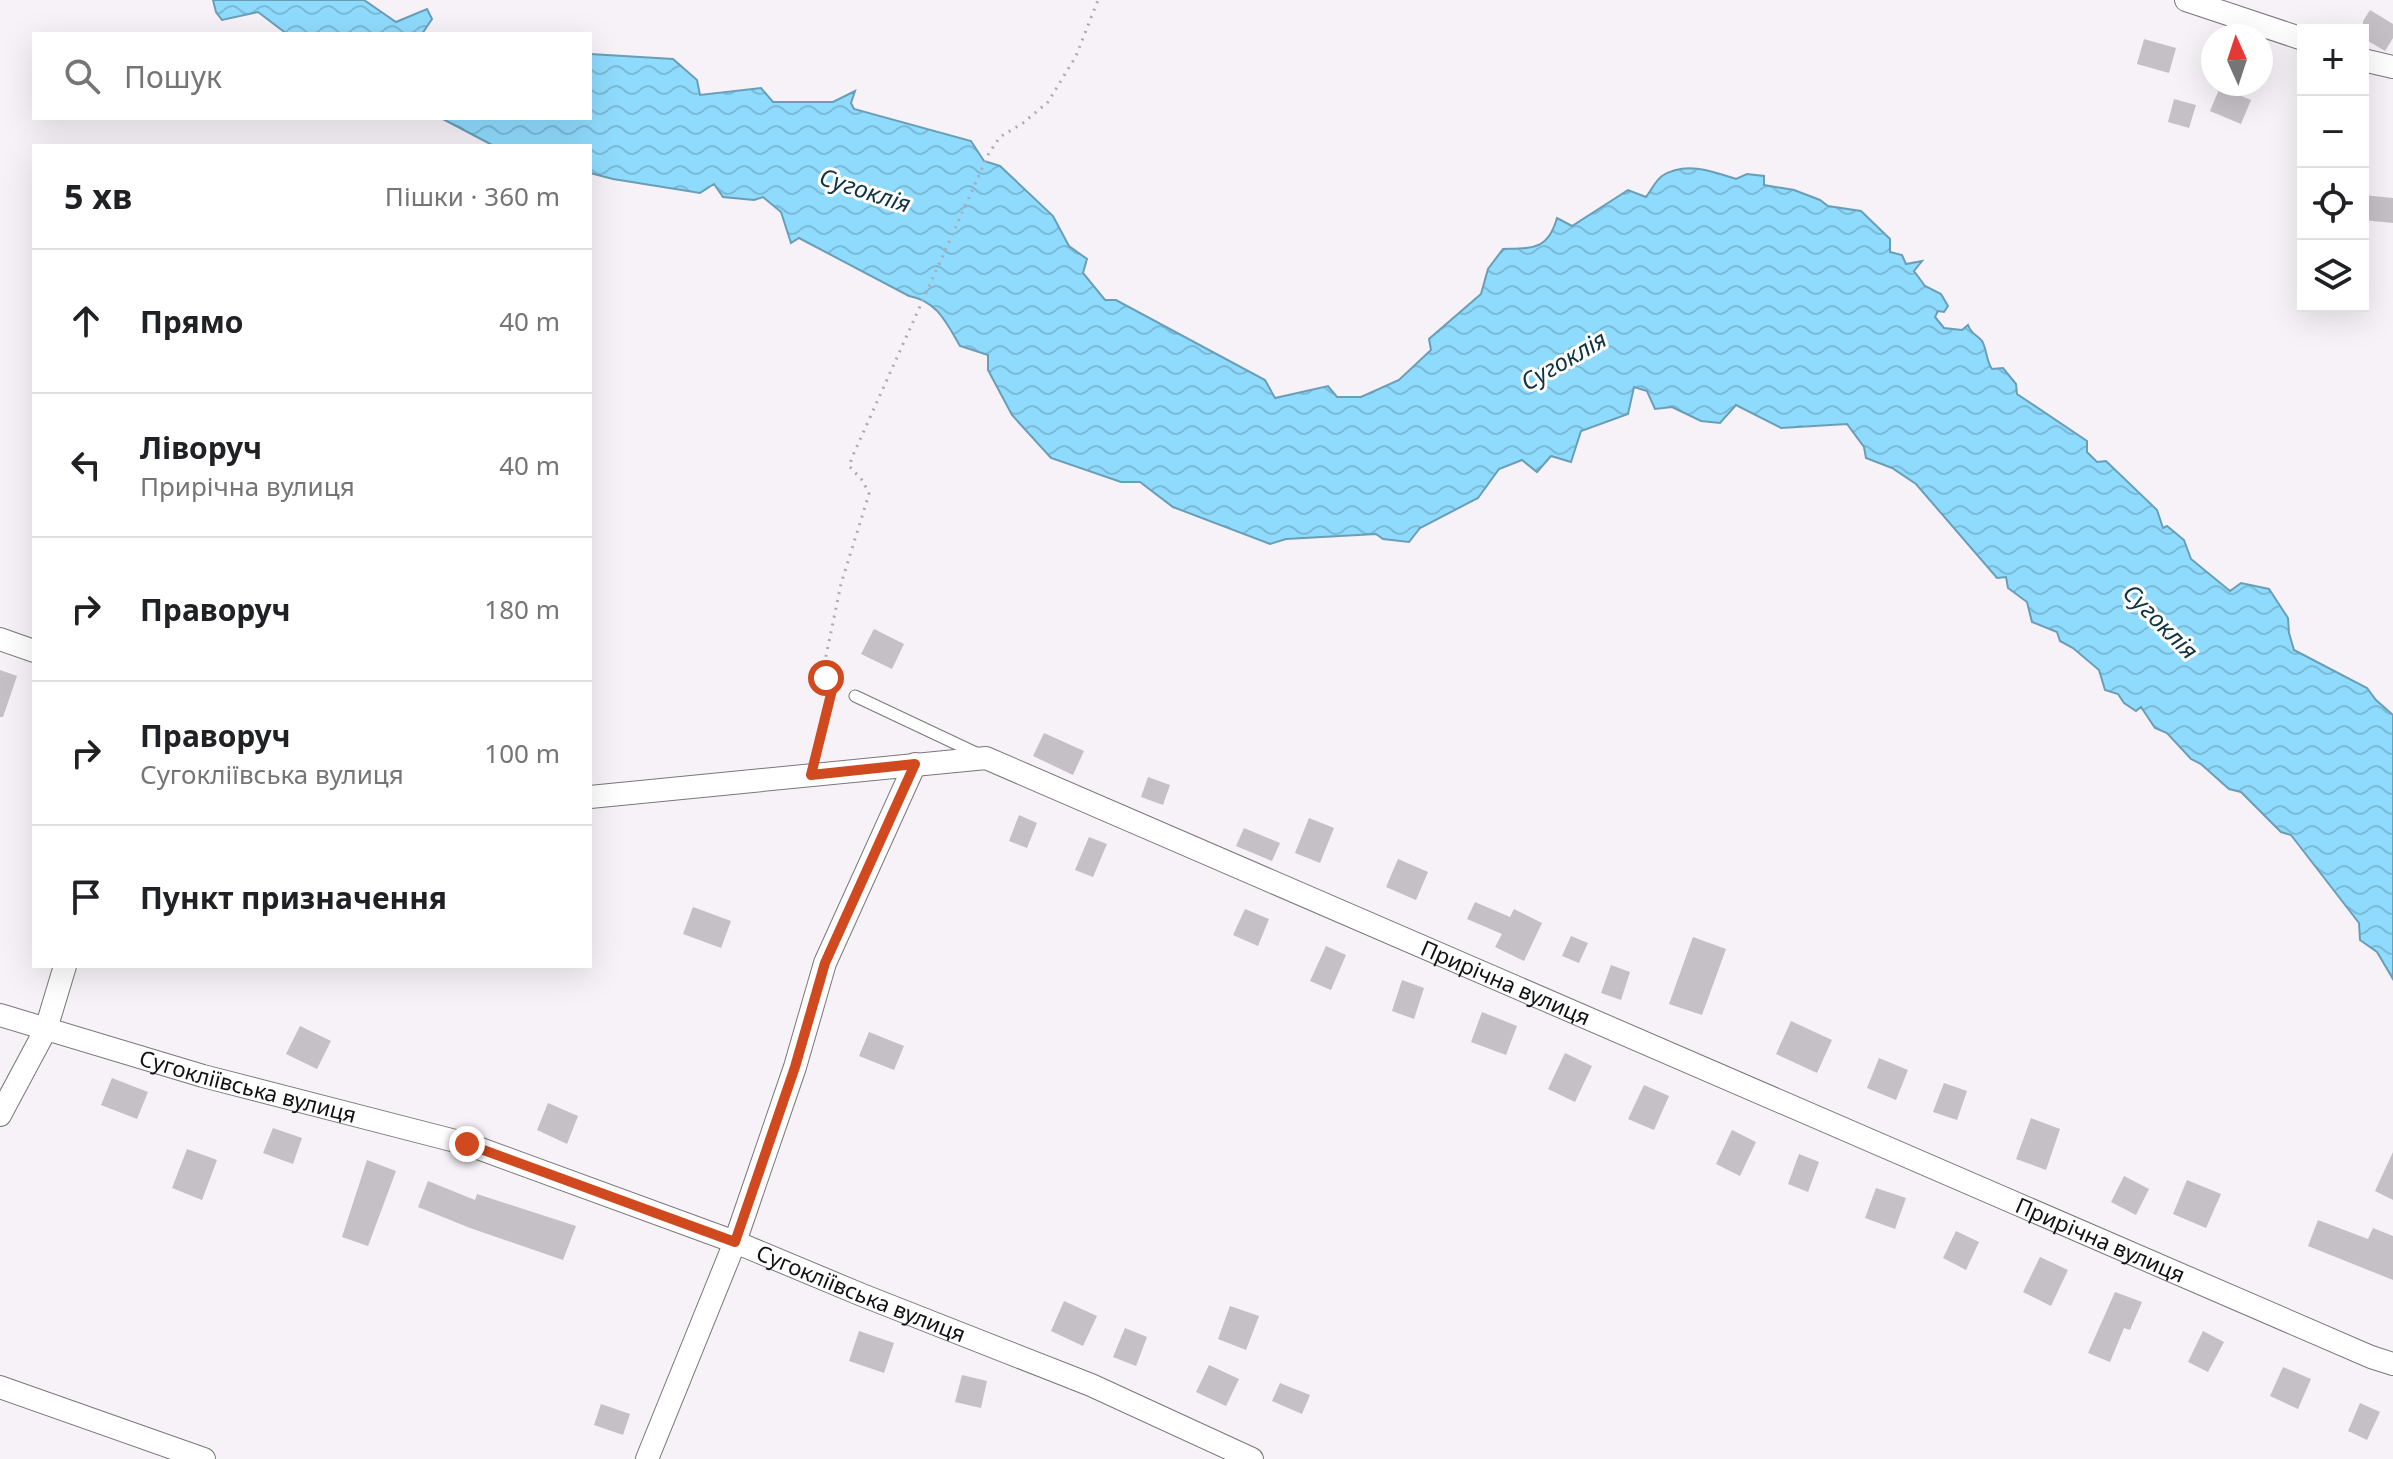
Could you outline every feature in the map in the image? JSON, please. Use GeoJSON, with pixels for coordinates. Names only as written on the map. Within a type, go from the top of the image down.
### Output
{"type":"FeatureCollection","features":[{"type":"Feature","properties":{"kind":"street"},"geometry":{"type":"LineString","coordinates":[[2186,0],[2297,37]]}},
{"type":"Feature","properties":{"kind":"street"},"geometry":{"type":"LineString","coordinates":[[2369,61],[2393,67]]}},
{"type":"Feature","properties":{"kind":"street"},"geometry":{"type":"LineString","coordinates":[[0,639],[32,650]]}},
{"type":"Feature","properties":{"kind":"street","name":"Прирічна вулиця"},"geometry":{"type":"LineString","coordinates":[[592,797],[986,758],[2393,1364]]}},
{"type":"Feature","properties":{"kind":"street"},"geometry":{"type":"LineString","coordinates":[[647,1459],[735,1242],[795,1067],[825,963],[915,764]]}},
{"type":"Feature","properties":{"kind":"street"},"geometry":{"type":"LineString","coordinates":[[0,1115],[46,1029],[64,968]]}},
{"type":"Feature","properties":{"kind":"street","name":"Сугокліївська вулиця"},"geometry":{"type":"LineString","coordinates":[[0,1015],[203,1076],[467,1144],[735,1242],[1091,1385],[1252,1459]]}},
{"type":"Feature","properties":{"kind":"street"},"geometry":{"type":"LineString","coordinates":[[0,1387],[204,1459]]}},
{"type":"Feature","properties":{"kind":"lane"},"geometry":{"type":"LineString","coordinates":[[855,696],[986,758]]}},
{"type":"Feature","properties":{"kind":"path"},"geometry":{"type":"LineString","coordinates":[[811,775],[833,686],[826,678],[825,661],[838,600],[869,494],[863,481],[849,466],[989,153],[1000,137],[1048,102],[1076,56],[1098,0]]}},
{"type":"Feature","properties":{"kind":"water"},"geometry":{"type":"Polygon","coordinates":[[[213,0],[364,0],[396,22],[427,9],[432,19],[423,32],[284,32],[258,12],[222,20],[213,0]]]}},
{"type":"Feature","properties":{"kind":"water","name":"Сугоклія"},"geometry":{"type":"Polygon","coordinates":[[[592,54],[673,59],[697,80],[700,95],[761,88],[773,102],[833,102],[855,91],[851,103],[854,109],[971,141],[984,161],[1000,166],[1053,216],[1069,246],[1087,259],[1083,273],[1105,300],[1116,300],[1265,380],[1275,398],[1328,386],[1337,397],[1361,397],[1399,380],[1431,350],[1429,339],[1481,294],[1488,269],[1503,249],[1538,245],[1549,236],[1557,218],[1572,226],[1628,190],[1646,197],[1660,178],[1671,171],[1699,169],[1736,179],[1747,174],[1764,176],[1764,185],[1794,190],[1828,206],[1861,211],[1890,239],[1890,252],[1902,255],[1906,264],[1922,261],[1914,271],[1925,286],[1941,294],[1948,306],[1944,312],[1938,311],[1935,317],[1944,328],[1962,330],[1968,325],[1982,341],[1992,369],[2003,368],[2016,384],[2017,394],[2087,441],[2087,452],[2097,462],[2106,461],[2157,510],[2163,528],[2167,526],[2184,540],[2191,559],[2230,591],[2241,583],[2269,589],[2288,618],[2294,650],[2367,688],[2393,715],[2393,979],[2377,952],[2360,940],[2359,923],[2291,835],[2281,832],[2241,792],[2229,789],[2191,759],[2167,733],[2155,728],[2141,707],[2136,711],[2124,703],[2118,694],[2105,690],[2099,670],[2060,641],[2057,632],[2032,622],[2027,602],[2008,588],[2006,577],[1997,578],[1916,484],[1892,468],[1866,458],[1864,447],[1847,424],[1781,428],[1736,405],[1720,423],[1701,421],[1672,407],[1655,409],[1647,391],[1634,387],[1628,414],[1581,431],[1571,462],[1551,456],[1537,472],[1522,460],[1499,469],[1478,498],[1420,528],[1409,542],[1383,539],[1376,534],[1286,539],[1270,544],[1173,507],[1140,482],[1121,482],[1051,458],[1012,415],[988,370],[988,355],[960,346],[940,314],[927,303],[799,238],[791,243],[781,212],[763,197],[754,200],[723,197],[714,184],[700,193],[592,174],[592,144],[490,144],[445,120],[592,120],[592,54]]]}},
{"type":"Feature","properties":{"kind":"building"},"geometry":{"type":"Polygon","coordinates":[[[2370,10],[2393,24],[2393,38],[2385,51],[2369,42],[2369,24],[2363,24],[2370,10]]]}},
{"type":"Feature","properties":{"kind":"building"},"geometry":{"type":"Polygon","coordinates":[[[2144,39],[2176,48],[2169,73],[2137,64],[2144,39]]]}},
{"type":"Feature","properties":{"kind":"building"},"geometry":{"type":"Polygon","coordinates":[[[2216,96],[2241,96],[2251,100],[2241,124],[2210,111],[2216,96]]]}},
{"type":"Feature","properties":{"kind":"building"},"geometry":{"type":"Polygon","coordinates":[[[2174,99],[2196,105],[2189,128],[2168,122],[2174,99]]]}},
{"type":"Feature","properties":{"kind":"building"},"geometry":{"type":"Polygon","coordinates":[[[2369,196],[2393,198],[2393,223],[2369,221],[2369,196]]]}},
{"type":"Feature","properties":{"kind":"building"},"geometry":{"type":"Polygon","coordinates":[[[874,629],[904,644],[892,669],[861,654],[874,629]]]}},
{"type":"Feature","properties":{"kind":"building"},"geometry":{"type":"Polygon","coordinates":[[[0,670],[17,676],[3,717],[0,717],[0,670]]]}},
{"type":"Feature","properties":{"kind":"building"},"geometry":{"type":"Polygon","coordinates":[[[1044,733],[1084,751],[1073,775],[1033,756],[1044,733]]]}},
{"type":"Feature","properties":{"kind":"building"},"geometry":{"type":"Polygon","coordinates":[[[1148,777],[1170,785],[1163,805],[1141,797],[1148,777]]]}},
{"type":"Feature","properties":{"kind":"building"},"geometry":{"type":"Polygon","coordinates":[[[1019,815],[1037,823],[1027,848],[1009,841],[1019,815]]]}},
{"type":"Feature","properties":{"kind":"building"},"geometry":{"type":"Polygon","coordinates":[[[1309,818],[1334,828],[1320,863],[1295,853],[1309,818]]]}},
{"type":"Feature","properties":{"kind":"building"},"geometry":{"type":"Polygon","coordinates":[[[1244,828],[1280,843],[1272,861],[1236,846],[1244,828]]]}},
{"type":"Feature","properties":{"kind":"building"},"geometry":{"type":"Polygon","coordinates":[[[1089,837],[1107,844],[1093,877],[1075,870],[1089,837]]]}},
{"type":"Feature","properties":{"kind":"building"},"geometry":{"type":"Polygon","coordinates":[[[1398,859],[1428,872],[1416,900],[1386,887],[1398,859]]]}},
{"type":"Feature","properties":{"kind":"building"},"geometry":{"type":"Polygon","coordinates":[[[1475,902],[1510,917],[1514,909],[1542,923],[1524,961],[1495,947],[1502,934],[1467,919],[1475,902]]]}},
{"type":"Feature","properties":{"kind":"building"},"geometry":{"type":"Polygon","coordinates":[[[693,907],[731,921],[721,948],[683,934],[693,907]]]}},
{"type":"Feature","properties":{"kind":"building"},"geometry":{"type":"Polygon","coordinates":[[[1245,909],[1269,919],[1258,946],[1233,935],[1245,909]]]}},
{"type":"Feature","properties":{"kind":"building"},"geometry":{"type":"Polygon","coordinates":[[[1571,936],[1588,943],[1579,963],[1562,956],[1571,936]]]}},
{"type":"Feature","properties":{"kind":"building"},"geometry":{"type":"Polygon","coordinates":[[[1693,937],[1726,949],[1702,1015],[1669,1004],[1693,937]]]}},
{"type":"Feature","properties":{"kind":"building"},"geometry":{"type":"Polygon","coordinates":[[[1326,946],[1346,955],[1331,990],[1310,981],[1326,946]]]}},
{"type":"Feature","properties":{"kind":"building"},"geometry":{"type":"Polygon","coordinates":[[[1611,965],[1630,972],[1621,1000],[1601,993],[1611,965]]]}},
{"type":"Feature","properties":{"kind":"building"},"geometry":{"type":"Polygon","coordinates":[[[1402,980],[1424,988],[1414,1019],[1392,1011],[1402,980]]]}},
{"type":"Feature","properties":{"kind":"building"},"geometry":{"type":"Polygon","coordinates":[[[1482,1012],[1517,1026],[1506,1055],[1471,1042],[1482,1012]]]}},
{"type":"Feature","properties":{"kind":"building"},"geometry":{"type":"Polygon","coordinates":[[[1791,1021],[1832,1040],[1817,1073],[1776,1054],[1791,1021]]]}},
{"type":"Feature","properties":{"kind":"building"},"geometry":{"type":"Polygon","coordinates":[[[300,1026],[331,1041],[317,1069],[286,1054],[300,1026]]]}},
{"type":"Feature","properties":{"kind":"building"},"geometry":{"type":"Polygon","coordinates":[[[869,1032],[904,1046],[894,1070],[859,1056],[869,1032]]]}},
{"type":"Feature","properties":{"kind":"building"},"geometry":{"type":"Polygon","coordinates":[[[1565,1053],[1592,1066],[1575,1102],[1548,1089],[1565,1053]]]}},
{"type":"Feature","properties":{"kind":"building"},"geometry":{"type":"Polygon","coordinates":[[[1879,1058],[1908,1070],[1896,1100],[1867,1088],[1879,1058]]]}},
{"type":"Feature","properties":{"kind":"building"},"geometry":{"type":"Polygon","coordinates":[[[112,1078],[148,1092],[137,1119],[101,1105],[112,1078]]]}},
{"type":"Feature","properties":{"kind":"building"},"geometry":{"type":"Polygon","coordinates":[[[1944,1083],[1967,1091],[1957,1120],[1933,1112],[1944,1083]]]}},
{"type":"Feature","properties":{"kind":"building"},"geometry":{"type":"Polygon","coordinates":[[[1644,1085],[1669,1096],[1654,1130],[1628,1119],[1644,1085]]]}},
{"type":"Feature","properties":{"kind":"building"},"geometry":{"type":"Polygon","coordinates":[[[548,1103],[578,1116],[567,1144],[537,1130],[548,1103]]]}},
{"type":"Feature","properties":{"kind":"building"},"geometry":{"type":"Polygon","coordinates":[[[2031,1118],[2060,1129],[2046,1170],[2016,1159],[2031,1118]]]}},
{"type":"Feature","properties":{"kind":"building"},"geometry":{"type":"Polygon","coordinates":[[[273,1128],[302,1138],[293,1164],[263,1153],[273,1128]]]}},
{"type":"Feature","properties":{"kind":"building"},"geometry":{"type":"Polygon","coordinates":[[[1732,1130],[1756,1142],[1740,1176],[1716,1164],[1732,1130]]]}},
{"type":"Feature","properties":{"kind":"building"},"geometry":{"type":"Polygon","coordinates":[[[187,1149],[217,1160],[202,1200],[172,1188],[187,1149]]]}},
{"type":"Feature","properties":{"kind":"building"},"geometry":{"type":"Polygon","coordinates":[[[2393,1152],[2393,1200],[2375,1191],[2393,1152]]]}},
{"type":"Feature","properties":{"kind":"building"},"geometry":{"type":"Polygon","coordinates":[[[1799,1154],[1819,1162],[1808,1192],[1788,1184],[1799,1154]]]}},
{"type":"Feature","properties":{"kind":"building"},"geometry":{"type":"Polygon","coordinates":[[[367,1160],[396,1171],[368,1246],[342,1237],[367,1160]]]}},
{"type":"Feature","properties":{"kind":"building"},"geometry":{"type":"Polygon","coordinates":[[[2124,1176],[2149,1189],[2136,1215],[2111,1202],[2124,1176]]]}},
{"type":"Feature","properties":{"kind":"building"},"geometry":{"type":"Polygon","coordinates":[[[2187,1180],[2221,1194],[2206,1228],[2173,1214],[2187,1180]]]}},
{"type":"Feature","properties":{"kind":"building"},"geometry":{"type":"Polygon","coordinates":[[[428,1181],[475,1200],[477,1194],[576,1226],[563,1260],[418,1207],[428,1181]]]}},
{"type":"Feature","properties":{"kind":"building"},"geometry":{"type":"Polygon","coordinates":[[[1876,1188],[1906,1198],[1895,1229],[1865,1218],[1876,1188]]]}},
{"type":"Feature","properties":{"kind":"building"},"geometry":{"type":"Polygon","coordinates":[[[2318,1220],[2368,1239],[2373,1228],[2393,1236],[2393,1280],[2308,1246],[2318,1220]]]}},
{"type":"Feature","properties":{"kind":"building"},"geometry":{"type":"Polygon","coordinates":[[[1956,1231],[1979,1242],[1966,1270],[1943,1258],[1956,1231]]]}},
{"type":"Feature","properties":{"kind":"building"},"geometry":{"type":"Polygon","coordinates":[[[2040,1257],[2068,1270],[2051,1306],[2023,1292],[2040,1257]]]}},
{"type":"Feature","properties":{"kind":"building"},"geometry":{"type":"Polygon","coordinates":[[[2115,1292],[2142,1302],[2130,1330],[2124,1328],[2110,1362],[2088,1353],[2115,1292]]]}},
{"type":"Feature","properties":{"kind":"building"},"geometry":{"type":"Polygon","coordinates":[[[1064,1301],[1097,1316],[1083,1346],[1051,1331],[1064,1301]]]}},
{"type":"Feature","properties":{"kind":"building"},"geometry":{"type":"Polygon","coordinates":[[[1230,1306],[1259,1316],[1246,1350],[1218,1339],[1230,1306]]]}},
{"type":"Feature","properties":{"kind":"building"},"geometry":{"type":"Polygon","coordinates":[[[1125,1328],[1147,1337],[1136,1366],[1113,1357],[1125,1328]]]}},
{"type":"Feature","properties":{"kind":"building"},"geometry":{"type":"Polygon","coordinates":[[[859,1331],[894,1343],[884,1373],[849,1361],[859,1331]]]}},
{"type":"Feature","properties":{"kind":"building"},"geometry":{"type":"Polygon","coordinates":[[[2203,1331],[2224,1342],[2208,1372],[2188,1362],[2203,1331]]]}},
{"type":"Feature","properties":{"kind":"building"},"geometry":{"type":"Polygon","coordinates":[[[1209,1365],[1239,1379],[1226,1406],[1196,1392],[1209,1365]]]}},
{"type":"Feature","properties":{"kind":"building"},"geometry":{"type":"Polygon","coordinates":[[[2283,1367],[2311,1379],[2298,1409],[2270,1396],[2283,1367]]]}},
{"type":"Feature","properties":{"kind":"building"},"geometry":{"type":"Polygon","coordinates":[[[962,1375],[987,1381],[981,1408],[955,1402],[962,1375]]]}},
{"type":"Feature","properties":{"kind":"building"},"geometry":{"type":"Polygon","coordinates":[[[1280,1383],[1310,1395],[1302,1414],[1272,1401],[1280,1383]]]}},
{"type":"Feature","properties":{"kind":"building"},"geometry":{"type":"Polygon","coordinates":[[[2360,1403],[2380,1412],[2367,1440],[2348,1431],[2360,1403]]]}},
{"type":"Feature","properties":{"kind":"building"},"geometry":{"type":"Polygon","coordinates":[[[601,1404],[630,1414],[623,1435],[594,1425],[601,1404]]]}},
{"type":"Feature","properties":{"kind":"route"},"geometry":{"type":"LineString","coordinates":[[467,1144],[735,1242],[795,1067],[825,963],[915,764],[811,775],[833,686],[826,678]]}}]}
